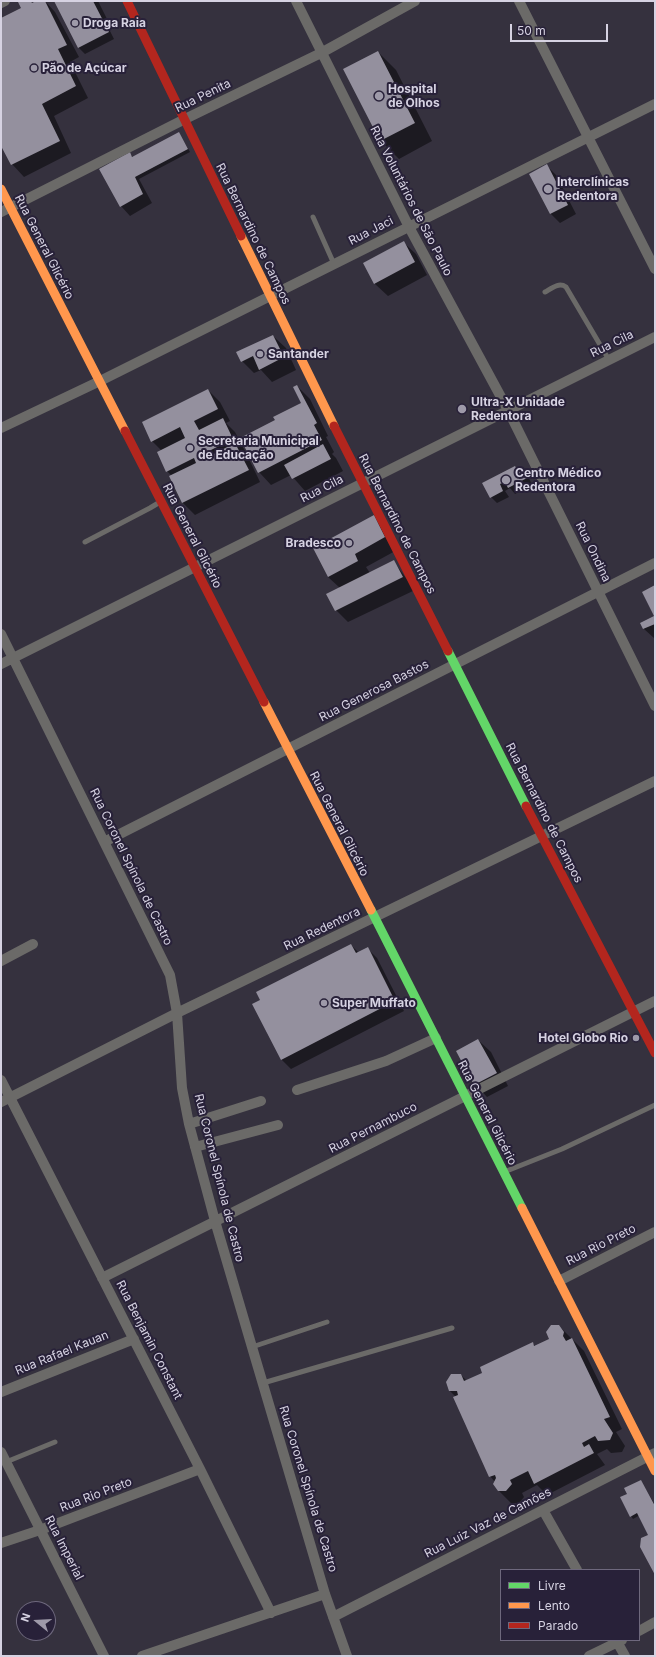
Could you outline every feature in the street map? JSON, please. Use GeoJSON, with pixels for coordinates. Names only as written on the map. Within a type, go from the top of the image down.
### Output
{"type":"FeatureCollection","features":[{"type":"Feature","properties":{"kind":"street"},"geometry":{"type":"LineString","coordinates":[[1,3],[5,1]]}},
{"type":"Feature","properties":{"kind":"street","name":"Rua Bernardino de Campos"},"geometry":{"type":"LineString","coordinates":[[127,1],[362,483],[541,835],[655,1053]]}},
{"type":"Feature","properties":{"kind":"street","name":"Rua Voluntários de São Paulo"},"geometry":{"type":"LineString","coordinates":[[296,1],[408,227],[508,410]]}},
{"type":"Feature","properties":{"kind":"street","name":"Rua Penita"},"geometry":{"type":"LineString","coordinates":[[1,212],[185,119],[321,53],[415,1]]}},
{"type":"Feature","properties":{"kind":"street"},"geometry":{"type":"LineString","coordinates":[[520,1],[655,269]]}},
{"type":"Feature","properties":{"kind":"street","name":"Rua Jaci"},"geometry":{"type":"LineString","coordinates":[[1,428],[100,381],[655,104]]}},
{"type":"Feature","properties":{"kind":"street","name":"Rua General Glicério"},"geometry":{"type":"LineString","coordinates":[[1,189],[466,1096],[559,1281],[651,1455],[655,1471]]}},
{"type":"Feature","properties":{"kind":"street","name":"Rua Cila"},"geometry":{"type":"LineString","coordinates":[[1,664],[655,337]]}},
{"type":"Feature","properties":{"kind":"street","name":"Rua Ondina"},"geometry":{"type":"LineString","coordinates":[[508,410],[655,706]]}},
{"type":"Feature","properties":{"kind":"street","name":"Rua Generosa Bastos"},"geometry":{"type":"LineString","coordinates":[[104,842],[655,564]]}},
{"type":"Feature","properties":{"kind":"street","name":"Rua Coronel Spínola de Castro"},"geometry":{"type":"LineString","coordinates":[[1,634],[170,975],[177,1013],[182,1088],[189,1124],[215,1221],[252,1347],[346,1656]]}},
{"type":"Feature","properties":{"kind":"street","name":"Rua Redentora"},"geometry":{"type":"LineString","coordinates":[[6,1100],[177,1013],[655,781]]}},
{"type":"Feature","properties":{"kind":"street"},"geometry":{"type":"LineString","coordinates":[[1,961],[33,944]]}},
{"type":"Feature","properties":{"kind":"street","name":"Rua Pernambuco"},"geometry":{"type":"LineString","coordinates":[[102,1278],[655,1001]]}},
{"type":"Feature","properties":{"kind":"street"},"geometry":{"type":"LineString","coordinates":[[297,1090],[386,1062],[436,1038]]}},
{"type":"Feature","properties":{"kind":"street","name":"Rua Benjamin Constant"},"geometry":{"type":"LineString","coordinates":[[1,1080],[6,1100],[134,1339],[271,1613]]}},
{"type":"Feature","properties":{"kind":"street"},"geometry":{"type":"LineString","coordinates":[[189,1124],[261,1101]]}},
{"type":"Feature","properties":{"kind":"street"},"geometry":{"type":"LineString","coordinates":[[195,1147],[278,1126]]}},
{"type":"Feature","properties":{"kind":"street","name":"Rua Rio Preto"},"geometry":{"type":"LineString","coordinates":[[559,1281],[655,1232]]}},
{"type":"Feature","properties":{"kind":"street","name":"Rua Rafael Kauan"},"geometry":{"type":"LineString","coordinates":[[1,1392],[134,1339]]}},
{"type":"Feature","properties":{"kind":"street","name":"Rua Imperial"},"geometry":{"type":"LineString","coordinates":[[1,1452],[104,1656]]}},
{"type":"Feature","properties":{"kind":"street","name":"Rua Luiz Vaz de Camões"},"geometry":{"type":"LineString","coordinates":[[333,1617],[651,1455]]}},
{"type":"Feature","properties":{"kind":"street","name":"Rua Rio Preto"},"geometry":{"type":"LineString","coordinates":[[1,1543],[40,1530],[200,1469]]}},
{"type":"Feature","properties":{"kind":"street"},"geometry":{"type":"LineString","coordinates":[[543,1510],[576,1569]]}},
{"type":"Feature","properties":{"kind":"street"},"geometry":{"type":"LineString","coordinates":[[142,1656],[326,1594]]}},
{"type":"Feature","properties":{"kind":"street"},"geometry":{"type":"LineString","coordinates":[[640,1630],[655,1622]]}},
{"type":"Feature","properties":{"kind":"street"},"geometry":{"type":"LineString","coordinates":[[589,1656],[618,1641],[625,1656]]}},
{"type":"Feature","properties":{"kind":"lane"},"geometry":{"type":"LineString","coordinates":[[313,217],[334,264]]}},
{"type":"Feature","properties":{"kind":"lane"},"geometry":{"type":"LineString","coordinates":[[545,292],[559,284],[566,287],[609,360]]}},
{"type":"Feature","properties":{"kind":"lane"},"geometry":{"type":"LineString","coordinates":[[85,542],[161,501]]}},
{"type":"Feature","properties":{"kind":"lane"},"geometry":{"type":"LineString","coordinates":[[504,1172],[562,1149],[655,1105]]}},
{"type":"Feature","properties":{"kind":"lane"},"geometry":{"type":"LineString","coordinates":[[252,1347],[327,1322]]}},
{"type":"Feature","properties":{"kind":"lane"},"geometry":{"type":"LineString","coordinates":[[263,1382],[452,1328]]}},
{"type":"Feature","properties":{"kind":"lane"},"geometry":{"type":"LineString","coordinates":[[6,1462],[55,1442]]}},
{"type":"Feature","properties":{"kind":"building","name":"Pão de Açúcar"},"geometry":{"type":"Polygon","coordinates":[[[31,1],[32,3],[36,1],[45,1],[67,45],[58,49],[76,86],[42,104],[60,141],[11,165],[1,146],[1,18],[21,8],[18,2],[31,1]]]}},
{"type":"Feature","properties":{"kind":"building"},"geometry":{"type":"Polygon","coordinates":[[[54,1],[93,1],[109,32],[78,48],[54,1]]]}},
{"type":"Feature","properties":{"kind":"building","name":"Hospital de Olhos"},"geometry":{"type":"Polygon","coordinates":[[[378,51],[415,123],[380,141],[343,69],[378,51]]]}},
{"type":"Feature","properties":{"kind":"building"},"geometry":{"type":"Polygon","coordinates":[[[179,132],[188,149],[135,177],[143,194],[120,207],[99,169],[130,152],[132,157],[179,132]]]}},
{"type":"Feature","properties":{"kind":"building","name":"Interclínicas Redentora"},"geometry":{"type":"Polygon","coordinates":[[[547,164],[568,205],[550,214],[529,174],[547,164]]]}},
{"type":"Feature","properties":{"kind":"building"},"geometry":{"type":"Polygon","coordinates":[[[404,241],[415,262],[374,284],[363,263],[404,241]]]}},
{"type":"Feature","properties":{"kind":"building","name":"Santander"},"geometry":{"type":"Polygon","coordinates":[[[273,335],[284,357],[259,370],[253,356],[241,362],[236,352],[273,335]]]}},
{"type":"Feature","properties":{"kind":"building"},"geometry":{"type":"Polygon","coordinates":[[[297,385],[317,423],[314,425],[322,440],[258,473],[240,438],[275,420],[273,417],[301,403],[293,387],[297,385]]]}},
{"type":"Feature","properties":{"kind":"building","name":"Secretaria Municipal de Educação"},"geometry":{"type":"Polygon","coordinates":[[[208,389],[218,409],[194,421],[199,430],[223,418],[233,439],[201,455],[204,459],[235,443],[249,470],[182,503],[169,476],[196,463],[194,458],[166,472],[157,452],[185,438],[180,427],[151,442],[142,422],[208,389]]]}},
{"type":"Feature","properties":{"kind":"building"},"geometry":{"type":"Polygon","coordinates":[[[323,444],[331,459],[292,479],[284,465],[323,444]]]}},
{"type":"Feature","properties":{"kind":"building","name":"Centro Médico Redentora"},"geometry":{"type":"Polygon","coordinates":[[[515,466],[518,471],[522,469],[527,478],[508,488],[505,482],[500,484],[503,491],[490,498],[482,483],[515,466]]]}},
{"type":"Feature","properties":{"kind":"building","name":"Bradesco"},"geometry":{"type":"Polygon","coordinates":[[[374,515],[385,537],[355,554],[358,561],[328,577],[313,548],[374,515]]]}},
{"type":"Feature","properties":{"kind":"building"},"geometry":{"type":"Polygon","coordinates":[[[394,560],[403,577],[335,611],[326,594],[394,560]]]}},
{"type":"Feature","properties":{"kind":"building"},"geometry":{"type":"Polygon","coordinates":[[[655,585],[655,624],[643,629],[640,623],[654,616],[642,592],[655,585]]]}},
{"type":"Feature","properties":{"kind":"building","name":"Super Muffato"},"geometry":{"type":"Polygon","coordinates":[[[351,944],[356,953],[368,947],[395,1001],[281,1060],[252,1004],[260,1000],[256,992],[351,944]]]}},
{"type":"Feature","properties":{"kind":"building"},"geometry":{"type":"Polygon","coordinates":[[[478,1039],[497,1073],[474,1085],[456,1051],[478,1039]]]}},
{"type":"Feature","properties":{"kind":"building"},"geometry":{"type":"Polygon","coordinates":[[[551,1325],[559,1325],[564,1332],[563,1336],[566,1341],[572,1338],[610,1417],[604,1419],[613,1433],[610,1440],[598,1441],[595,1436],[582,1443],[584,1447],[589,1444],[594,1453],[534,1484],[528,1471],[510,1480],[512,1484],[506,1491],[498,1491],[493,1484],[496,1478],[495,1475],[489,1477],[453,1397],[458,1395],[457,1391],[449,1391],[446,1382],[451,1374],[461,1374],[464,1381],[482,1373],[480,1367],[533,1342],[534,1346],[549,1339],[546,1332],[551,1325]]]}},
{"type":"Feature","properties":{"kind":"building"},"geometry":{"type":"Polygon","coordinates":[[[641,1480],[655,1506],[655,1575],[640,1547],[641,1538],[648,1535],[637,1513],[630,1517],[620,1497],[627,1494],[624,1488],[641,1480]]]}},
{"type":"Feature","properties":{"kind":"traffic: fast"},"geometry":{"type":"LineString","coordinates":[[448,651],[526,806]]}},
{"type":"Feature","properties":{"kind":"traffic: fast"},"geometry":{"type":"LineString","coordinates":[[371,910],[522,1208]]}},
{"type":"Feature","properties":{"kind":"traffic: slow"},"geometry":{"type":"LineString","coordinates":[[1,189],[125,431]]}},
{"type":"Feature","properties":{"kind":"traffic: slow"},"geometry":{"type":"LineString","coordinates":[[241,236],[334,426]]}},
{"type":"Feature","properties":{"kind":"traffic: slow"},"geometry":{"type":"LineString","coordinates":[[264,702],[371,910]]}},
{"type":"Feature","properties":{"kind":"traffic: slow"},"geometry":{"type":"LineString","coordinates":[[522,1208],[655,1471]]}},
{"type":"Feature","properties":{"kind":"traffic: jam"},"geometry":{"type":"LineString","coordinates":[[127,1],[241,236]]}},
{"type":"Feature","properties":{"kind":"traffic: jam"},"geometry":{"type":"LineString","coordinates":[[334,426],[448,651]]}},
{"type":"Feature","properties":{"kind":"traffic: jam"},"geometry":{"type":"LineString","coordinates":[[125,431],[264,702]]}},
{"type":"Feature","properties":{"kind":"traffic: jam"},"geometry":{"type":"LineString","coordinates":[[526,806],[655,1053]]}},
{"type":"Feature","properties":{"kind":"place","name":"Droga Raia"},"geometry":{"type":"Point","coordinates":[75,23]}},
{"type":"Feature","properties":{"kind":"place","name":"Pão de Açúcar"},"geometry":{"type":"Point","coordinates":[34,68]}},
{"type":"Feature","properties":{"kind":"place","name":"Hospital de Olhos"},"geometry":{"type":"Point","coordinates":[379,96]}},
{"type":"Feature","properties":{"kind":"place","name":"Interclínicas Redentora"},"geometry":{"type":"Point","coordinates":[548,189]}},
{"type":"Feature","properties":{"kind":"place","name":"Santander"},"geometry":{"type":"Point","coordinates":[260,354]}},
{"type":"Feature","properties":{"kind":"place","name":"Ultra-X Unidade Redentora"},"geometry":{"type":"Point","coordinates":[462,409]}},
{"type":"Feature","properties":{"kind":"place","name":"Secretaria Municipal de Educação"},"geometry":{"type":"Point","coordinates":[190,448]}},
{"type":"Feature","properties":{"kind":"place","name":"Centro Médico Redentora"},"geometry":{"type":"Point","coordinates":[506,480]}},
{"type":"Feature","properties":{"kind":"place","name":"Bradesco"},"geometry":{"type":"Point","coordinates":[349,543]}},
{"type":"Feature","properties":{"kind":"place","name":"Super Muffato"},"geometry":{"type":"Point","coordinates":[324,1003]}},
{"type":"Feature","properties":{"kind":"place","name":"Hotel Globo Rio"},"geometry":{"type":"Point","coordinates":[636,1038]}}]}
